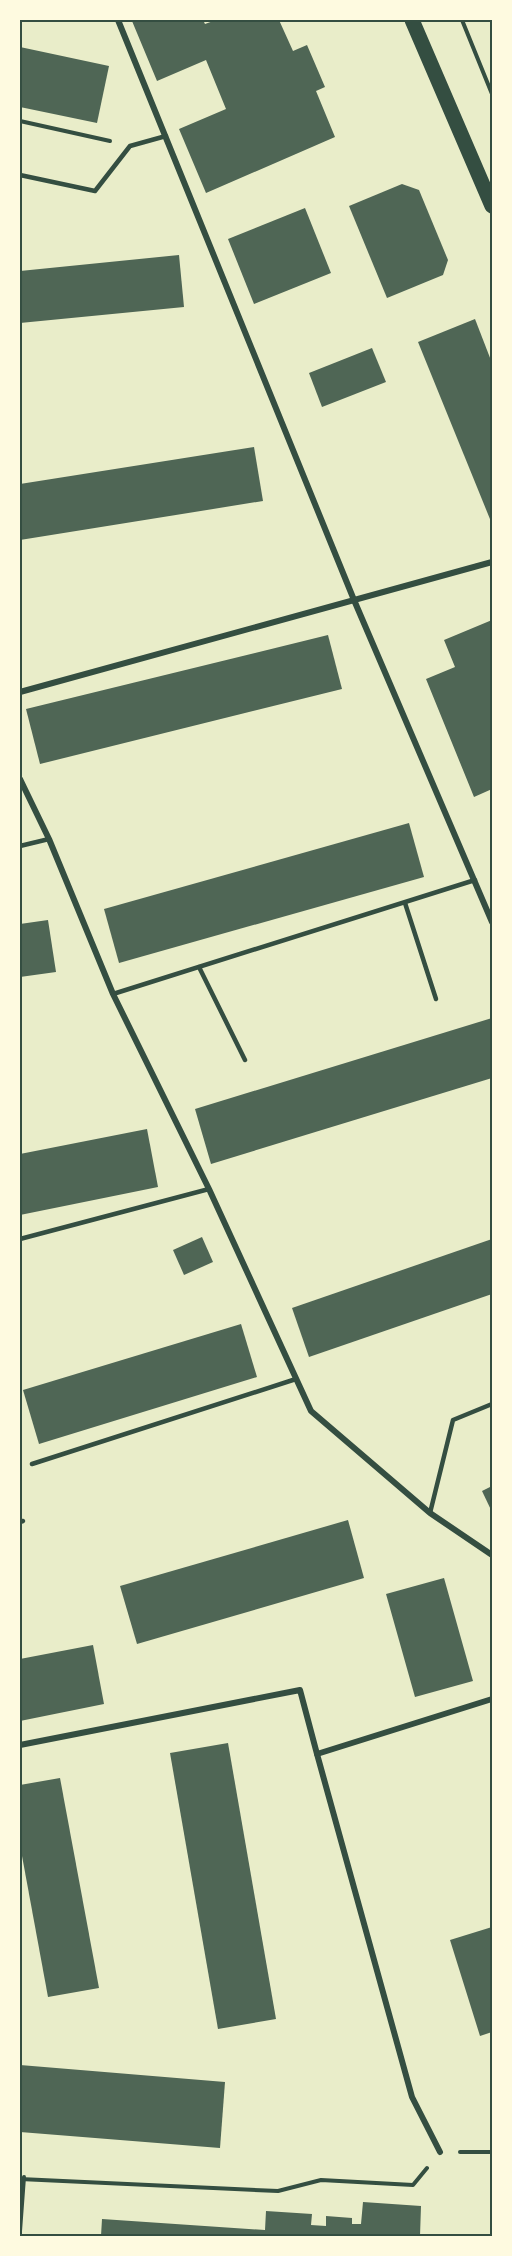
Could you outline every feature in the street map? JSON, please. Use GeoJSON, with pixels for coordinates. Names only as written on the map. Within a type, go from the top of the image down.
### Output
{"type":"FeatureCollection","features":[{"type":"Feature","properties":{"kind":"main road"},"geometry":{"type":"LineString","coordinates":[[412,20],[492,206]]}},
{"type":"Feature","properties":{"kind":"street"},"geometry":{"type":"LineString","coordinates":[[118,20],[354,600],[492,922]]}},
{"type":"Feature","properties":{"kind":"street"},"geometry":{"type":"LineString","coordinates":[[20,692],[492,562]]}},
{"type":"Feature","properties":{"kind":"street"},"geometry":{"type":"LineString","coordinates":[[20,779],[49,839],[113,994],[209,1189],[311,1411],[430,1513],[492,1555]]}},
{"type":"Feature","properties":{"kind":"street"},"geometry":{"type":"LineString","coordinates":[[20,1745],[300,1690],[412,2097],[440,2152]]}},
{"type":"Feature","properties":{"kind":"street"},"geometry":{"type":"LineString","coordinates":[[317,1754],[492,1699]]}},
{"type":"Feature","properties":{"kind":"lane"},"geometry":{"type":"LineString","coordinates":[[20,175],[95,191],[130,146],[166,136]]}},
{"type":"Feature","properties":{"kind":"lane"},"geometry":{"type":"LineString","coordinates":[[20,846],[49,839]]}},
{"type":"Feature","properties":{"kind":"lane"},"geometry":{"type":"LineString","coordinates":[[113,994],[475,880]]}},
{"type":"Feature","properties":{"kind":"lane"},"geometry":{"type":"LineString","coordinates":[[405,903],[436,999]]}},
{"type":"Feature","properties":{"kind":"lane"},"geometry":{"type":"LineString","coordinates":[[199,967],[245,1060]]}},
{"type":"Feature","properties":{"kind":"lane"},"geometry":{"type":"LineString","coordinates":[[20,1239],[209,1189]]}},
{"type":"Feature","properties":{"kind":"lane"},"geometry":{"type":"LineString","coordinates":[[32,1464],[296,1379]]}},
{"type":"Feature","properties":{"kind":"lane"},"geometry":{"type":"LineString","coordinates":[[430,1513],[453,1420],[492,1404]]}},
{"type":"Feature","properties":{"kind":"path"},"geometry":{"type":"LineString","coordinates":[[462,20],[492,94]]}},
{"type":"Feature","properties":{"kind":"path"},"geometry":{"type":"LineString","coordinates":[[20,122],[130,146]]}},
{"type":"Feature","properties":{"kind":"path"},"geometry":{"type":"LineString","coordinates":[[20,2231],[22,2178],[278,2191],[321,2180],[413,2184],[440,2152],[492,2152]]}},
{"type":"Feature","properties":{"kind":"building"},"geometry":{"type":"Polygon","coordinates":[[[203,20],[205,24],[216,20],[279,20],[293,51],[307,45],[325,87],[316,91],[335,137],[206,193],[179,129],[226,109],[206,60],[157,81],[132,21],[203,20]]]}},
{"type":"Feature","properties":{"kind":"building"},"geometry":{"type":"Polygon","coordinates":[[[20,47],[109,66],[97,123],[20,107],[20,47]]]}},
{"type":"Feature","properties":{"kind":"building"},"geometry":{"type":"Polygon","coordinates":[[[402,184],[419,190],[448,260],[443,275],[387,298],[349,206],[402,184]]]}},
{"type":"Feature","properties":{"kind":"building"},"geometry":{"type":"Polygon","coordinates":[[[305,208],[331,273],[254,304],[228,239],[305,208]]]}},
{"type":"Feature","properties":{"kind":"building"},"geometry":{"type":"Polygon","coordinates":[[[179,255],[184,307],[20,323],[20,271],[179,255]]]}},
{"type":"Feature","properties":{"kind":"building"},"geometry":{"type":"Polygon","coordinates":[[[475,319],[492,363],[492,524],[418,342],[475,319]]]}},
{"type":"Feature","properties":{"kind":"building"},"geometry":{"type":"Polygon","coordinates":[[[372,348],[386,382],[322,407],[309,373],[372,348]]]}},
{"type":"Feature","properties":{"kind":"building"},"geometry":{"type":"Polygon","coordinates":[[[254,447],[263,501],[20,540],[20,484],[254,447]]]}},
{"type":"Feature","properties":{"kind":"building"},"geometry":{"type":"Polygon","coordinates":[[[492,620],[492,789],[474,797],[426,679],[455,667],[444,640],[492,620]]]}},
{"type":"Feature","properties":{"kind":"building"},"geometry":{"type":"Polygon","coordinates":[[[328,635],[342,689],[40,764],[26,709],[328,635]]]}},
{"type":"Feature","properties":{"kind":"building"},"geometry":{"type":"Polygon","coordinates":[[[409,823],[424,877],[119,963],[104,909],[409,823]]]}},
{"type":"Feature","properties":{"kind":"building"},"geometry":{"type":"Polygon","coordinates":[[[48,920],[56,972],[20,977],[20,924],[48,920]]]}},
{"type":"Feature","properties":{"kind":"building"},"geometry":{"type":"Polygon","coordinates":[[[492,1018],[492,1078],[211,1164],[195,1109],[492,1018]]]}},
{"type":"Feature","properties":{"kind":"building"},"geometry":{"type":"Polygon","coordinates":[[[147,1129],[158,1187],[20,1215],[20,1154],[147,1129]]]}},
{"type":"Feature","properties":{"kind":"building"},"geometry":{"type":"Polygon","coordinates":[[[202,1237],[213,1262],[184,1275],[173,1250],[202,1237]]]}},
{"type":"Feature","properties":{"kind":"building"},"geometry":{"type":"Polygon","coordinates":[[[492,1239],[492,1294],[309,1357],[292,1308],[492,1239]]]}},
{"type":"Feature","properties":{"kind":"building"},"geometry":{"type":"Polygon","coordinates":[[[241,1324],[257,1377],[39,1444],[23,1390],[241,1324]]]}},
{"type":"Feature","properties":{"kind":"building"},"geometry":{"type":"Polygon","coordinates":[[[492,1486],[492,1512],[482,1491],[492,1486]]]}},
{"type":"Feature","properties":{"kind":"building"},"geometry":{"type":"Polygon","coordinates":[[[348,1520],[364,1578],[137,1644],[120,1586],[348,1520]]]}},
{"type":"Feature","properties":{"kind":"building"},"geometry":{"type":"Polygon","coordinates":[[[444,1578],[473,1681],[415,1697],[386,1594],[444,1578]]]}},
{"type":"Feature","properties":{"kind":"building"},"geometry":{"type":"Polygon","coordinates":[[[93,1645],[104,1704],[20,1721],[20,1659],[93,1645]]]}},
{"type":"Feature","properties":{"kind":"building"},"geometry":{"type":"Polygon","coordinates":[[[228,1743],[276,2019],[218,2029],[170,1753],[228,1743]]]}},
{"type":"Feature","properties":{"kind":"building"},"geometry":{"type":"Polygon","coordinates":[[[60,1778],[99,1988],[48,1997],[20,1845],[20,1785],[60,1778]]]}},
{"type":"Feature","properties":{"kind":"building"},"geometry":{"type":"Polygon","coordinates":[[[492,1927],[492,2032],[480,2036],[450,1940],[492,1927]]]}},
{"type":"Feature","properties":{"kind":"building"},"geometry":{"type":"Polygon","coordinates":[[[20,2065],[225,2082],[220,2148],[20,2132],[20,2065]]]}},
{"type":"Feature","properties":{"kind":"building"},"geometry":{"type":"Polygon","coordinates":[[[363,2202],[421,2206],[420,2236],[101,2236],[102,2219],[265,2230],[266,2211],[312,2214],[311,2225],[326,2226],[326,2216],[352,2218],[352,2224],[361,2224],[363,2202]]]}}]}
